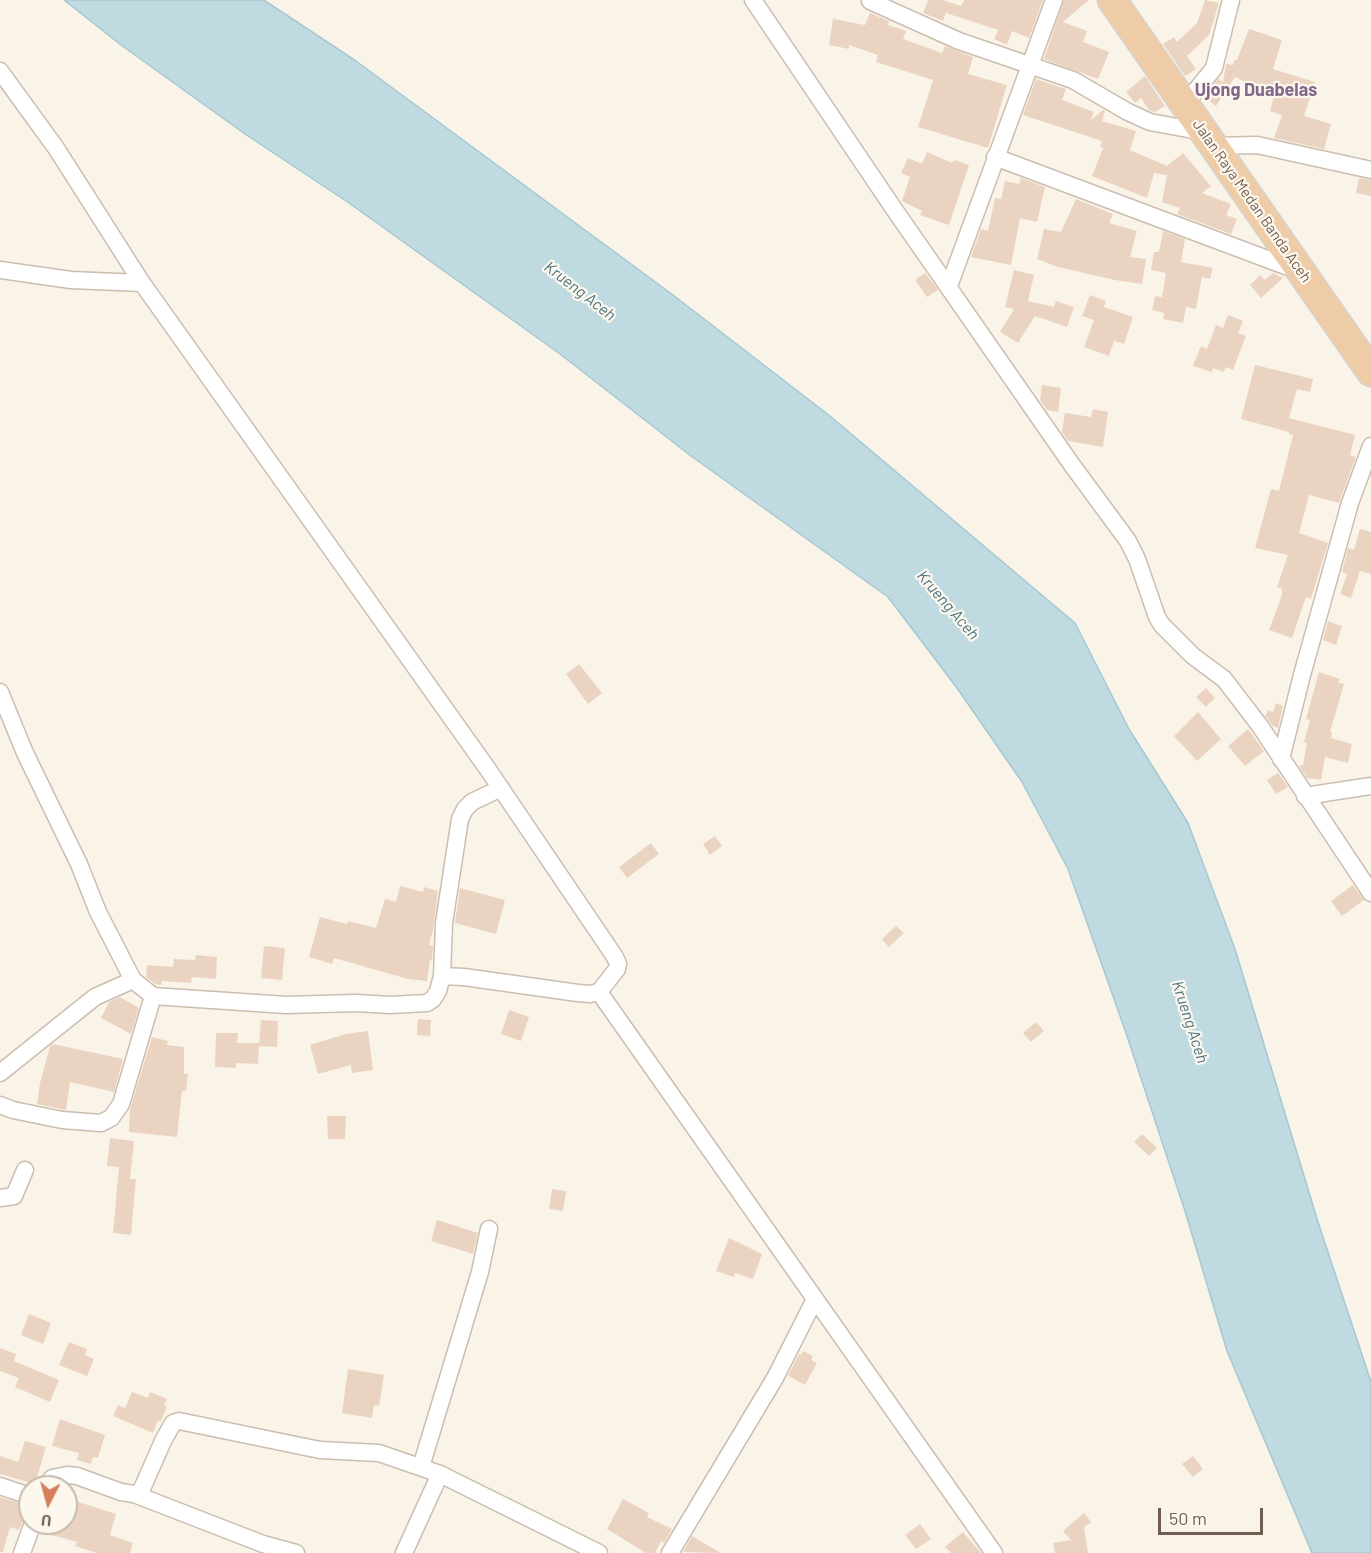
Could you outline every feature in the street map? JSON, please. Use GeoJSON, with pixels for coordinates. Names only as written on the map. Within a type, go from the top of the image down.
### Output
{"type":"FeatureCollection","features":[{"type":"Feature","properties":{"kind":"highway","name":"Jalan Raya Medan Banda Aceh"},"geometry":{"type":"LineString","coordinates":[[1112,0],[1371,372]]}},
{"type":"Feature","properties":{"kind":"street"},"geometry":{"type":"LineString","coordinates":[[753,0],[948,286],[1128,542],[1137,559],[1162,625],[1193,656],[1224,679],[1260,726],[1371,893]]}},
{"type":"Feature","properties":{"kind":"street"},"geometry":{"type":"LineString","coordinates":[[948,286],[1054,0]]}},
{"type":"Feature","properties":{"kind":"street"},"geometry":{"type":"LineString","coordinates":[[1185,104],[1214,68],[1231,0]]}},
{"type":"Feature","properties":{"kind":"street"},"geometry":{"type":"LineString","coordinates":[[870,2],[959,41],[1073,80],[1150,122],[1208,139],[1257,145],[1371,170]]}},
{"type":"Feature","properties":{"kind":"street"},"geometry":{"type":"LineString","coordinates":[[0,70],[56,148],[142,283],[501,788],[618,963],[617,969],[599,992],[590,994],[464,976],[442,976]]}},
{"type":"Feature","properties":{"kind":"street"},"geometry":{"type":"LineString","coordinates":[[995,157],[1300,271]]}},
{"type":"Feature","properties":{"kind":"street"},"geometry":{"type":"LineString","coordinates":[[0,270],[71,280],[142,283]]}},
{"type":"Feature","properties":{"kind":"street"},"geometry":{"type":"LineString","coordinates":[[1281,759],[1350,503],[1371,446]]}},
{"type":"Feature","properties":{"kind":"street"},"geometry":{"type":"LineString","coordinates":[[0,692],[25,753],[79,864],[98,912],[133,980],[153,996],[286,1005],[411,1005],[427,1003],[434,999],[442,976],[444,923],[460,819],[472,802],[501,788]]}},
{"type":"Feature","properties":{"kind":"street"},"geometry":{"type":"LineString","coordinates":[[1305,796],[1371,786]]}},
{"type":"Feature","properties":{"kind":"street"},"geometry":{"type":"LineString","coordinates":[[0,1073],[95,997],[133,980]]}},
{"type":"Feature","properties":{"kind":"street"},"geometry":{"type":"LineString","coordinates":[[599,992],[994,1553]]}},
{"type":"Feature","properties":{"kind":"street"},"geometry":{"type":"LineString","coordinates":[[0,1105],[13,1110],[62,1120],[101,1123],[111,1118],[121,1104],[153,996]]}},
{"type":"Feature","properties":{"kind":"street"},"geometry":{"type":"LineString","coordinates":[[0,1198],[14,1196],[25,1170]]}},
{"type":"Feature","properties":{"kind":"street"},"geometry":{"type":"LineString","coordinates":[[421,1467],[480,1272],[489,1229]]}},
{"type":"Feature","properties":{"kind":"street"},"geometry":{"type":"LineString","coordinates":[[670,1553],[775,1377],[815,1299]]}},
{"type":"Feature","properties":{"kind":"street"},"geometry":{"type":"LineString","coordinates":[[134,1494],[141,1491],[163,1441],[173,1423],[179,1421],[320,1450],[379,1453],[440,1474],[599,1553]]}},
{"type":"Feature","properties":{"kind":"street"},"geometry":{"type":"LineString","coordinates":[[405,1553],[440,1474]]}},
{"type":"Feature","properties":{"kind":"street"},"geometry":{"type":"LineString","coordinates":[[78,1476],[121,1492],[134,1494],[263,1544],[296,1553]]}},
{"type":"Feature","properties":{"kind":"street"},"geometry":{"type":"LineString","coordinates":[[0,1486],[18,1492]]}},
{"type":"Feature","properties":{"kind":"street"},"geometry":{"type":"LineString","coordinates":[[22,1553],[29,1535]]}},
{"type":"Feature","properties":{"kind":"water","name":"Krueng Aceh"},"geometry":{"type":"Polygon","coordinates":[[[64,0],[264,0],[356,61],[673,295],[830,416],[1075,623],[1129,729],[1188,823],[1235,949],[1318,1222],[1371,1382],[1371,1553],[1312,1553],[1227,1351],[1185,1211],[1125,1030],[1068,869],[1022,782],[957,688],[888,597],[691,456],[560,354],[349,203],[245,134],[121,45],[64,0]]]}},
{"type":"Feature","properties":{"kind":"building"},"geometry":{"type":"Polygon","coordinates":[[[928,0],[943,0],[961,6],[964,0],[1043,0],[1029,38],[1012,31],[1007,45],[994,39],[998,30],[946,13],[943,21],[923,13],[928,0]]]}},
{"type":"Feature","properties":{"kind":"building"},"geometry":{"type":"Polygon","coordinates":[[[1064,0],[1089,0],[1063,22],[1087,31],[1083,42],[1109,52],[1098,79],[1044,59],[1064,0]]]}},
{"type":"Feature","properties":{"kind":"building"},"geometry":{"type":"Polygon","coordinates":[[[1205,0],[1219,3],[1209,35],[1187,56],[1196,69],[1185,76],[1163,44],[1174,37],[1177,42],[1197,23],[1205,0]]]}},
{"type":"Feature","properties":{"kind":"building"},"geometry":{"type":"Polygon","coordinates":[[[870,13],[889,21],[888,25],[906,31],[903,39],[942,53],[945,46],[973,57],[968,74],[1007,85],[988,148],[918,127],[933,80],[876,62],[878,55],[849,45],[849,49],[829,45],[833,19],[865,25],[870,13]]]}},
{"type":"Feature","properties":{"kind":"building"},"geometry":{"type":"Polygon","coordinates":[[[1249,29],[1282,40],[1273,69],[1315,82],[1304,116],[1331,124],[1324,149],[1274,138],[1282,115],[1270,111],[1274,96],[1235,77],[1216,106],[1204,97],[1218,79],[1223,82],[1226,64],[1233,65],[1234,60],[1237,60],[1249,29]]]}},
{"type":"Feature","properties":{"kind":"building"},"geometry":{"type":"Polygon","coordinates":[[[1145,76],[1165,106],[1155,112],[1149,110],[1141,98],[1135,103],[1126,92],[1145,76]]]}},
{"type":"Feature","properties":{"kind":"building"},"geometry":{"type":"Polygon","coordinates":[[[1036,79],[1066,89],[1062,100],[1094,112],[1091,120],[1103,110],[1105,111],[1102,121],[1136,131],[1130,150],[1167,166],[1183,153],[1211,186],[1202,193],[1231,204],[1226,215],[1237,219],[1231,234],[1177,214],[1180,208],[1162,202],[1167,175],[1154,173],[1147,198],[1092,176],[1103,148],[1100,147],[1102,141],[1023,115],[1036,79]]]}},
{"type":"Feature","properties":{"kind":"building"},"geometry":{"type":"Polygon","coordinates":[[[927,152],[952,163],[954,160],[969,165],[949,225],[920,215],[922,211],[902,201],[910,177],[901,173],[908,158],[922,164],[927,152]]]}},
{"type":"Feature","properties":{"kind":"building"},"geometry":{"type":"Polygon","coordinates":[[[1021,178],[1045,187],[1037,222],[1020,218],[1011,265],[971,257],[981,229],[988,231],[995,198],[1001,199],[1005,181],[1019,184],[1021,178]]]}},
{"type":"Feature","properties":{"kind":"building"},"geometry":{"type":"Polygon","coordinates":[[[1359,178],[1371,180],[1371,196],[1356,193],[1359,178]]]}},
{"type":"Feature","properties":{"kind":"building"},"geometry":{"type":"Polygon","coordinates":[[[1076,199],[1113,214],[1109,223],[1137,231],[1130,257],[1146,259],[1142,284],[1058,267],[1037,259],[1044,229],[1061,232],[1076,199]]]}},
{"type":"Feature","properties":{"kind":"building"},"geometry":{"type":"Polygon","coordinates":[[[1163,231],[1185,239],[1181,262],[1213,268],[1210,279],[1202,277],[1196,309],[1186,307],[1183,323],[1163,319],[1164,313],[1152,310],[1155,296],[1162,297],[1166,273],[1151,270],[1154,252],[1159,252],[1163,231]]]}},
{"type":"Feature","properties":{"kind":"building"},"geometry":{"type":"Polygon","coordinates":[[[1014,270],[1034,275],[1028,301],[1054,307],[1056,301],[1074,307],[1067,327],[1035,316],[1018,343],[1000,332],[1014,309],[1005,307],[1014,270]]]}},
{"type":"Feature","properties":{"kind":"building"},"geometry":{"type":"Polygon","coordinates":[[[925,273],[938,290],[927,297],[915,280],[925,273]]]}},
{"type":"Feature","properties":{"kind":"building"},"geometry":{"type":"Polygon","coordinates":[[[1273,273],[1283,278],[1261,298],[1250,285],[1260,275],[1265,280],[1273,273]]]}},
{"type":"Feature","properties":{"kind":"building"},"geometry":{"type":"Polygon","coordinates":[[[1090,295],[1106,301],[1104,307],[1133,317],[1124,344],[1114,341],[1109,356],[1084,347],[1094,320],[1082,316],[1090,295]]]}},
{"type":"Feature","properties":{"kind":"building"},"geometry":{"type":"Polygon","coordinates":[[[1228,315],[1243,321],[1238,333],[1246,336],[1233,370],[1226,367],[1224,372],[1213,368],[1212,372],[1193,366],[1201,346],[1207,349],[1216,325],[1223,328],[1228,315]]]}},
{"type":"Feature","properties":{"kind":"building"},"geometry":{"type":"Polygon","coordinates":[[[1255,365],[1313,379],[1310,392],[1297,389],[1289,418],[1355,435],[1350,455],[1356,457],[1339,503],[1309,495],[1299,533],[1328,543],[1311,599],[1306,597],[1292,638],[1269,630],[1282,595],[1282,589],[1277,587],[1288,555],[1255,548],[1271,489],[1279,491],[1293,435],[1241,419],[1255,365]]]}},
{"type":"Feature","properties":{"kind":"building"},"geometry":{"type":"Polygon","coordinates":[[[1042,385],[1061,388],[1058,412],[1047,410],[1040,400],[1042,385]]]}},
{"type":"Feature","properties":{"kind":"building"},"geometry":{"type":"Polygon","coordinates":[[[1093,409],[1108,412],[1103,447],[1068,441],[1062,432],[1065,413],[1091,417],[1093,409]]]}},
{"type":"Feature","properties":{"kind":"building"},"geometry":{"type":"Polygon","coordinates":[[[1360,529],[1371,532],[1371,574],[1360,571],[1351,598],[1340,594],[1347,574],[1342,572],[1348,548],[1354,550],[1360,529]]]}},
{"type":"Feature","properties":{"kind":"building"},"geometry":{"type":"Polygon","coordinates":[[[1328,621],[1342,626],[1336,645],[1323,640],[1328,621]]]}},
{"type":"Feature","properties":{"kind":"building"},"geometry":{"type":"Polygon","coordinates":[[[579,664],[602,693],[588,704],[566,674],[579,664]]]}},
{"type":"Feature","properties":{"kind":"building"},"geometry":{"type":"Polygon","coordinates":[[[1319,672],[1340,679],[1338,682],[1344,684],[1330,732],[1332,733],[1331,738],[1352,744],[1348,763],[1325,757],[1321,780],[1307,778],[1299,766],[1303,765],[1307,743],[1304,742],[1310,720],[1306,719],[1319,672]]]}},
{"type":"Feature","properties":{"kind":"building"},"geometry":{"type":"Polygon","coordinates":[[[1206,688],[1215,698],[1206,707],[1196,697],[1206,688]]]}},
{"type":"Feature","properties":{"kind":"building"},"geometry":{"type":"Polygon","coordinates":[[[1276,703],[1283,706],[1278,728],[1273,726],[1265,716],[1268,710],[1273,712],[1276,703]]]}},
{"type":"Feature","properties":{"kind":"building"},"geometry":{"type":"Polygon","coordinates":[[[1198,712],[1221,739],[1197,761],[1174,736],[1198,712]]]}},
{"type":"Feature","properties":{"kind":"building"},"geometry":{"type":"Polygon","coordinates":[[[1248,729],[1264,751],[1245,766],[1228,746],[1248,729]]]}},
{"type":"Feature","properties":{"kind":"building"},"geometry":{"type":"Polygon","coordinates":[[[1278,773],[1288,787],[1276,794],[1267,780],[1278,773]]]}},
{"type":"Feature","properties":{"kind":"building"},"geometry":{"type":"Polygon","coordinates":[[[715,836],[722,846],[710,855],[703,844],[715,836]]]}},
{"type":"Feature","properties":{"kind":"building"},"geometry":{"type":"Polygon","coordinates":[[[651,843],[659,854],[627,878],[619,867],[651,843]]]}},
{"type":"Feature","properties":{"kind":"building"},"geometry":{"type":"Polygon","coordinates":[[[1353,885],[1364,900],[1342,916],[1331,901],[1353,885]]]}},
{"type":"Feature","properties":{"kind":"building"},"geometry":{"type":"Polygon","coordinates":[[[400,886],[423,892],[424,887],[438,891],[429,945],[433,946],[432,961],[430,960],[427,981],[408,979],[334,958],[332,964],[309,957],[320,917],[376,928],[385,899],[396,902],[400,886]]]}},
{"type":"Feature","properties":{"kind":"building"},"geometry":{"type":"Polygon","coordinates":[[[460,888],[505,900],[496,934],[455,923],[460,888]]]}},
{"type":"Feature","properties":{"kind":"building"},"geometry":{"type":"Polygon","coordinates":[[[896,926],[904,933],[889,947],[882,939],[896,926]]]}},
{"type":"Feature","properties":{"kind":"building"},"geometry":{"type":"Polygon","coordinates":[[[264,946],[285,948],[282,980],[261,978],[264,946]]]}},
{"type":"Feature","properties":{"kind":"building"},"geometry":{"type":"Polygon","coordinates":[[[196,955],[217,957],[216,979],[192,977],[191,983],[162,981],[161,985],[155,984],[146,977],[147,965],[173,967],[174,959],[195,960],[196,955]]]}},
{"type":"Feature","properties":{"kind":"building"},"geometry":{"type":"Polygon","coordinates":[[[120,997],[139,1008],[131,1034],[101,1018],[109,1002],[120,997]]]}},
{"type":"Feature","properties":{"kind":"building"},"geometry":{"type":"Polygon","coordinates":[[[509,1010],[529,1017],[521,1041],[501,1034],[509,1010]]]}},
{"type":"Feature","properties":{"kind":"building"},"geometry":{"type":"Polygon","coordinates":[[[418,1019],[431,1020],[430,1036],[417,1035],[418,1019]]]}},
{"type":"Feature","properties":{"kind":"building"},"geometry":{"type":"Polygon","coordinates":[[[261,1020],[278,1021],[277,1047],[259,1046],[261,1020]]]}},
{"type":"Feature","properties":{"kind":"building"},"geometry":{"type":"Polygon","coordinates":[[[1036,1022],[1044,1031],[1031,1042],[1023,1033],[1036,1022]]]}},
{"type":"Feature","properties":{"kind":"building"},"geometry":{"type":"Polygon","coordinates":[[[368,1031],[373,1070],[352,1073],[351,1065],[318,1074],[310,1045],[346,1034],[368,1031]]]}},
{"type":"Feature","properties":{"kind":"building"},"geometry":{"type":"Polygon","coordinates":[[[216,1033],[238,1033],[237,1043],[259,1043],[258,1064],[236,1063],[236,1068],[215,1067],[216,1033]]]}},
{"type":"Feature","properties":{"kind":"building"},"geometry":{"type":"Polygon","coordinates":[[[152,1037],[168,1041],[167,1045],[184,1047],[184,1074],[188,1074],[186,1091],[182,1091],[177,1137],[129,1132],[130,1109],[152,1037]]]}},
{"type":"Feature","properties":{"kind":"building"},"geometry":{"type":"Polygon","coordinates":[[[53,1044],[123,1059],[114,1092],[70,1082],[66,1110],[37,1104],[40,1083],[50,1046],[53,1044]]]}},
{"type":"Feature","properties":{"kind":"building"},"geometry":{"type":"Polygon","coordinates":[[[327,1116],[346,1116],[345,1139],[328,1139],[327,1116]]]}},
{"type":"Feature","properties":{"kind":"building"},"geometry":{"type":"Polygon","coordinates":[[[1142,1134],[1157,1148],[1149,1156],[1134,1142],[1142,1134]]]}},
{"type":"Feature","properties":{"kind":"building"},"geometry":{"type":"Polygon","coordinates":[[[110,1138],[134,1141],[130,1179],[136,1179],[131,1235],[113,1233],[119,1167],[107,1166],[110,1138]]]}},
{"type":"Feature","properties":{"kind":"building"},"geometry":{"type":"Polygon","coordinates":[[[552,1189],[566,1191],[563,1211],[549,1209],[552,1189]]]}},
{"type":"Feature","properties":{"kind":"building"},"geometry":{"type":"Polygon","coordinates":[[[437,1220],[478,1233],[473,1254],[431,1241],[437,1220]]]}},
{"type":"Feature","properties":{"kind":"building"},"geometry":{"type":"Polygon","coordinates":[[[729,1238],[762,1254],[753,1279],[735,1273],[734,1277],[716,1271],[729,1238]]]}},
{"type":"Feature","properties":{"kind":"building"},"geometry":{"type":"Polygon","coordinates":[[[29,1314],[51,1323],[43,1344],[21,1335],[29,1314]]]}},
{"type":"Feature","properties":{"kind":"building"},"geometry":{"type":"Polygon","coordinates":[[[69,1342],[87,1349],[85,1355],[94,1359],[87,1376],[59,1365],[69,1342]]]}},
{"type":"Feature","properties":{"kind":"building"},"geometry":{"type":"Polygon","coordinates":[[[0,1348],[16,1354],[14,1361],[59,1380],[50,1402],[15,1387],[19,1378],[0,1371],[0,1348]]]}},
{"type":"Feature","properties":{"kind":"building"},"geometry":{"type":"Polygon","coordinates":[[[803,1351],[813,1356],[811,1360],[817,1363],[805,1385],[788,1376],[799,1354],[801,1355],[803,1351]]]}},
{"type":"Feature","properties":{"kind":"building"},"geometry":{"type":"Polygon","coordinates":[[[348,1369],[384,1375],[379,1406],[374,1405],[372,1418],[342,1413],[348,1369]]]}},
{"type":"Feature","properties":{"kind":"building"},"geometry":{"type":"Polygon","coordinates":[[[132,1392],[148,1398],[150,1392],[167,1399],[164,1405],[167,1406],[161,1421],[158,1420],[153,1433],[113,1416],[118,1405],[125,1408],[132,1392]]]}},
{"type":"Feature","properties":{"kind":"building"},"geometry":{"type":"Polygon","coordinates":[[[60,1419],[105,1435],[98,1458],[93,1457],[91,1464],[77,1460],[79,1453],[52,1446],[60,1419]]]}},
{"type":"Feature","properties":{"kind":"building"},"geometry":{"type":"Polygon","coordinates":[[[25,1441],[46,1447],[38,1475],[18,1475],[18,1479],[0,1474],[0,1456],[18,1462],[25,1441]]]}},
{"type":"Feature","properties":{"kind":"building"},"geometry":{"type":"Polygon","coordinates":[[[1193,1456],[1203,1469],[1193,1477],[1182,1464],[1193,1456]]]}},
{"type":"Feature","properties":{"kind":"building"},"geometry":{"type":"Polygon","coordinates":[[[0,1497],[18,1503],[18,1530],[10,1527],[3,1552],[0,1552],[0,1497]]]}},
{"type":"Feature","properties":{"kind":"building"},"geometry":{"type":"Polygon","coordinates":[[[623,1499],[649,1513],[647,1517],[672,1529],[664,1543],[661,1541],[655,1553],[646,1553],[607,1529],[623,1499]]]}},
{"type":"Feature","properties":{"kind":"building"},"geometry":{"type":"Polygon","coordinates":[[[78,1502],[116,1514],[110,1535],[133,1543],[130,1553],[97,1553],[75,1546],[77,1542],[52,1535],[78,1535],[78,1502]]]}},
{"type":"Feature","properties":{"kind":"building"},"geometry":{"type":"Polygon","coordinates":[[[1084,1513],[1091,1522],[1084,1527],[1088,1553],[1055,1553],[1053,1543],[1071,1540],[1063,1531],[1084,1513]]]}},
{"type":"Feature","properties":{"kind":"building"},"geometry":{"type":"Polygon","coordinates":[[[920,1524],[931,1539],[916,1549],[905,1535],[920,1524]]]}},
{"type":"Feature","properties":{"kind":"building"},"geometry":{"type":"Polygon","coordinates":[[[963,1532],[981,1553],[951,1553],[945,1547],[963,1532]]]}},
{"type":"Feature","properties":{"kind":"building"},"geometry":{"type":"Polygon","coordinates":[[[692,1536],[721,1553],[683,1552],[692,1536]]]}},
{"type":"Feature","properties":{"kind":"district","name":"Ujong Duabelas"},"geometry":{"type":"Point","coordinates":[1256,90]}}]}
